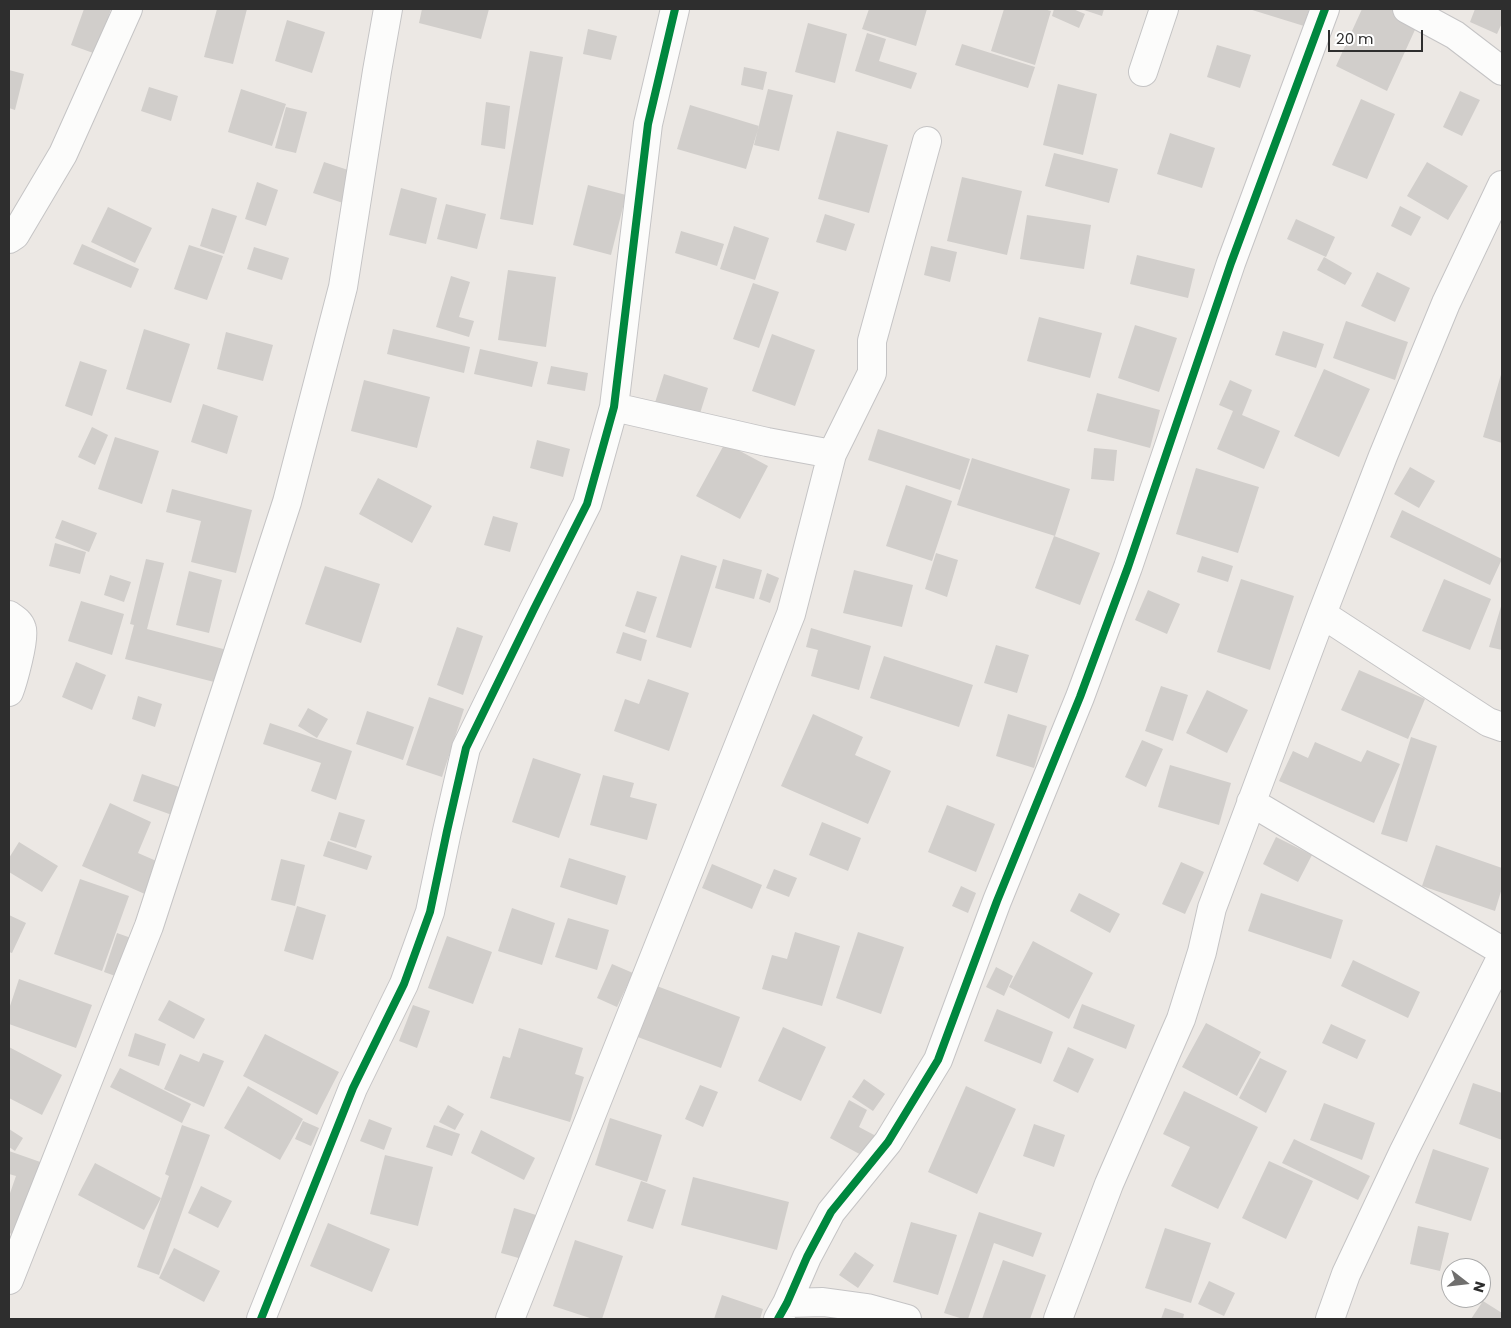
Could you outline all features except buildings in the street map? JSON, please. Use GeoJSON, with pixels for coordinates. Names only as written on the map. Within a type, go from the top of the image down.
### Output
{"type":"FeatureCollection","features":[{"type":"Feature","properties":{"kind":"street"},"geometry":{"type":"LineString","coordinates":[[9,239],[15,235],[63,154],[128,9]]}},
{"type":"Feature","properties":{"kind":"street"},"geometry":{"type":"LineString","coordinates":[[9,1280],[148,926],[287,502],[343,287],[388,9]]}},
{"type":"Feature","properties":{"kind":"street"},"geometry":{"type":"LineString","coordinates":[[261,1319],[353,1088],[404,984],[430,912],[446,831],[466,748],[587,504],[614,407],[648,124],[674,9]]}},
{"type":"Feature","properties":{"kind":"street"},"geometry":{"type":"LineString","coordinates":[[1143,72],[1164,9]]}},
{"type":"Feature","properties":{"kind":"street"},"geometry":{"type":"LineString","coordinates":[[783,1311],[807,1257],[831,1212],[888,1142],[938,1060],[997,901],[1080,697],[1128,567],[1231,263],[1325,9]]}},
{"type":"Feature","properties":{"kind":"street"},"geometry":{"type":"LineString","coordinates":[[1407,9],[1455,35],[1502,71]]}},
{"type":"Feature","properties":{"kind":"street"},"geometry":{"type":"LineString","coordinates":[[510,1319],[792,614],[832,454],[872,373],[872,341],[927,141]]}},
{"type":"Feature","properties":{"kind":"street"},"geometry":{"type":"LineString","coordinates":[[1058,1319],[1109,1184],[1181,1019],[1202,952],[1212,908],[1383,456],[1446,303],[1502,185]]}},
{"type":"Feature","properties":{"kind":"street"},"geometry":{"type":"LineString","coordinates":[[614,407],[767,442],[832,454]]}},
{"type":"Feature","properties":{"kind":"street"},"geometry":{"type":"LineString","coordinates":[[1322,614],[1488,722],[1502,727]]}},
{"type":"Feature","properties":{"kind":"street"},"geometry":{"type":"LineString","coordinates":[[9,615],[18,621],[23,631],[13,682],[9,692]]}},
{"type":"Feature","properties":{"kind":"street"},"geometry":{"type":"LineString","coordinates":[[1252,802],[1502,950]]}},
{"type":"Feature","properties":{"kind":"street"},"geometry":{"type":"LineString","coordinates":[[1330,1319],[1346,1274],[1404,1151],[1502,956]]}},
{"type":"Feature","properties":{"kind":"street"},"geometry":{"type":"LineString","coordinates":[[783,1311],[823,1302],[867,1308],[907,1319]]}},
{"type":"Feature","properties":{"kind":"cycle path"},"geometry":{"type":"LineString","coordinates":[[261,1319],[353,1088],[404,984],[430,912],[466,748],[587,504],[614,407],[648,124],[675,9]]}},
{"type":"Feature","properties":{"kind":"cycle path"},"geometry":{"type":"LineString","coordinates":[[778,1319],[807,1257],[831,1212],[888,1142],[938,1060],[997,901],[1080,697],[1128,567],[1231,263],[1325,9]]}}]}
